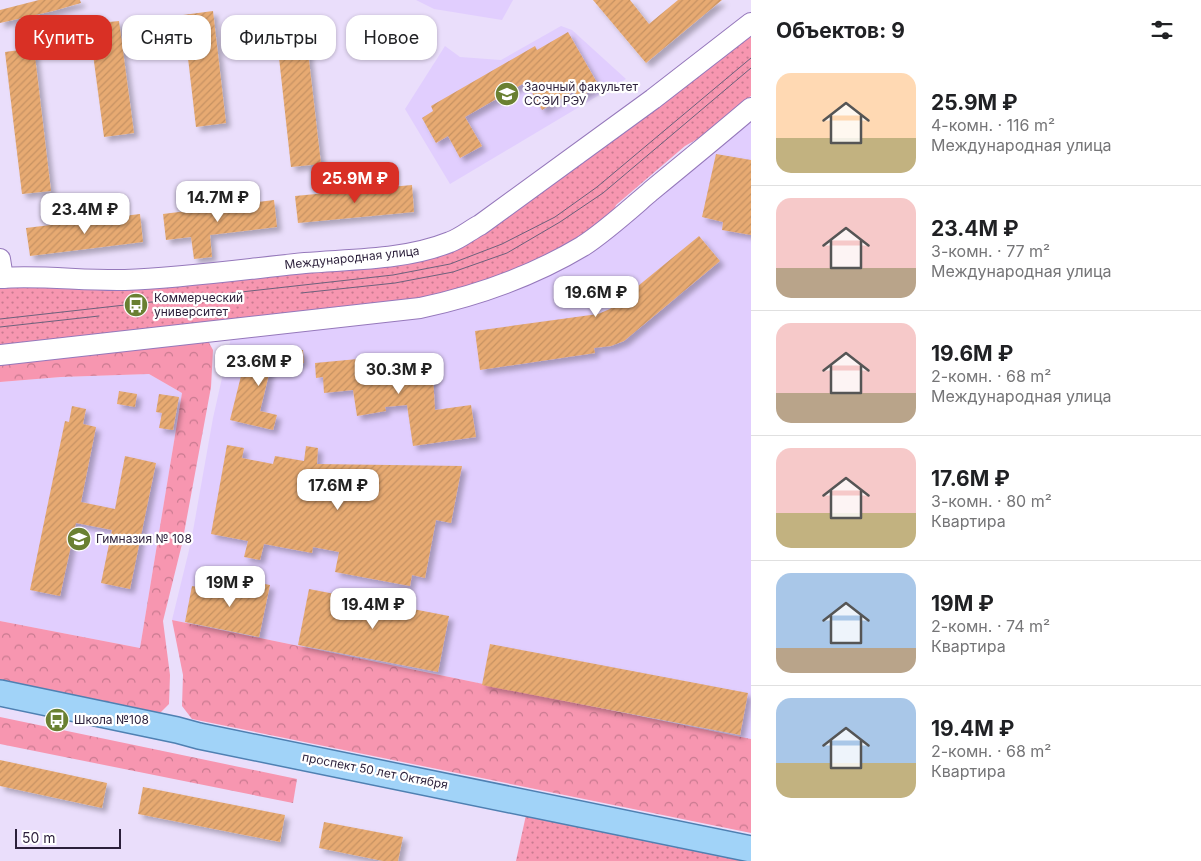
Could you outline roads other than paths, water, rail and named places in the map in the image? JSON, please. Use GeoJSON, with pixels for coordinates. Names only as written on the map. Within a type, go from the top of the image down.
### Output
{"type":"FeatureCollection","features":[{"type":"Feature","properties":{"kind":"main road","name":"проспект 50 лет Октября"},"geometry":{"type":"LineString","coordinates":[[0,693],[199,736],[751,849]]}},
{"type":"Feature","properties":{"kind":"street","name":"Международная улица"},"geometry":{"type":"LineString","coordinates":[[1,271],[28,277],[122,280],[391,256],[427,250],[453,241],[480,225],[653,99],[751,23]]}},
{"type":"Feature","properties":{"kind":"street"},"geometry":{"type":"LineString","coordinates":[[0,354],[420,308],[485,291],[540,268],[584,245],[619,219],[751,108]]}},
{"type":"Feature","properties":{"kind":"tram line"},"geometry":{"type":"LineString","coordinates":[[0,319],[393,275],[450,264],[502,244],[555,217],[597,187],[751,58]]}},
{"type":"Feature","properties":{"kind":"tram line"},"geometry":{"type":"LineString","coordinates":[[301,293],[395,283],[453,272],[507,253],[560,222],[603,193],[751,68]]}},
{"type":"Feature","properties":{"kind":"tram line"},"geometry":{"type":"LineString","coordinates":[[0,327],[99,316]]}},
{"type":"Feature","properties":{"kind":"place","name":"Заочный факультет ССЭИ РЭУ"},"geometry":{"type":"Point","coordinates":[507,94]}},
{"type":"Feature","properties":{"kind":"place","name":"Коммерческий университет"},"geometry":{"type":"Point","coordinates":[136,305]}},
{"type":"Feature","properties":{"kind":"place","name":"Гимназия № 108"},"geometry":{"type":"Point","coordinates":[79,539]}},
{"type":"Feature","properties":{"kind":"place","name":"Школа №108"},"geometry":{"type":"Point","coordinates":[57,720]}}]}
